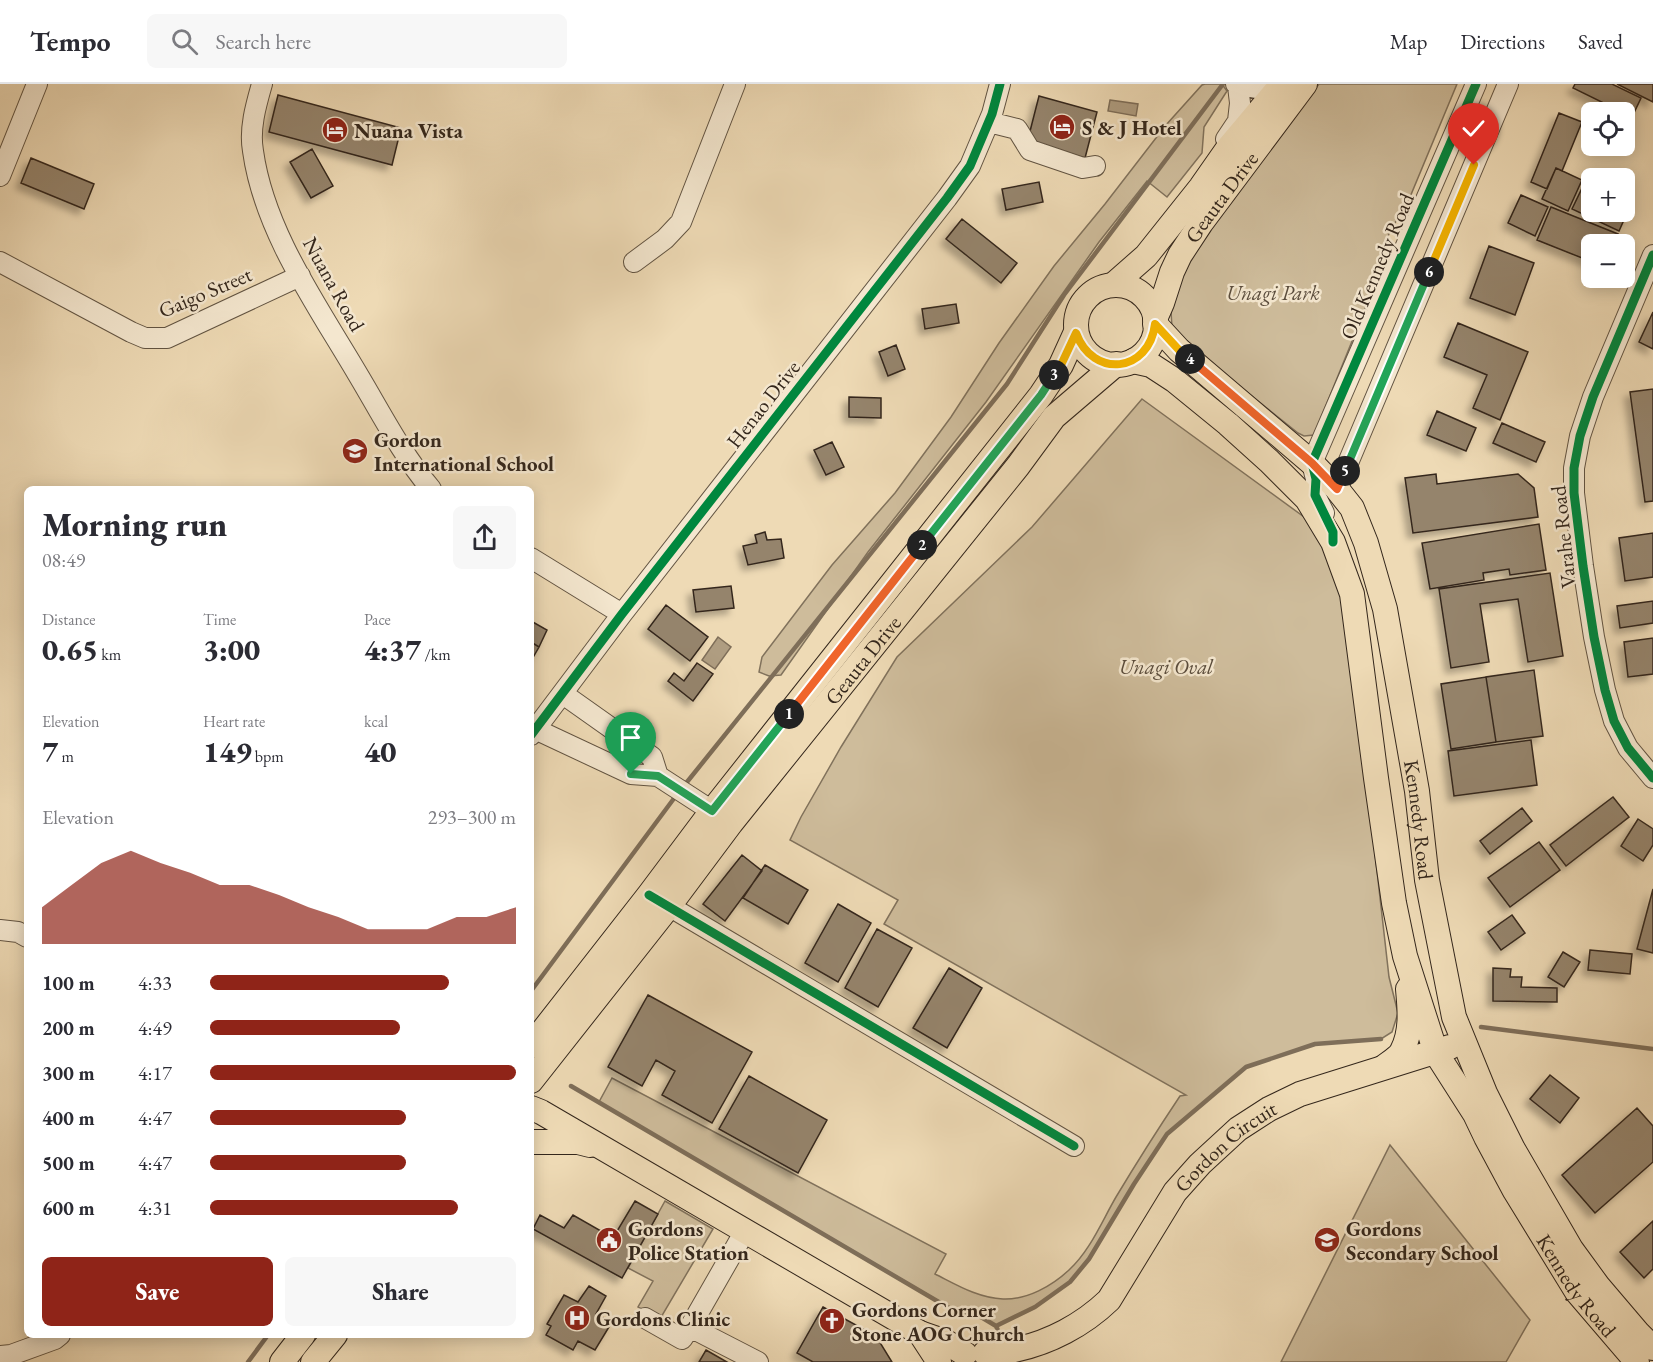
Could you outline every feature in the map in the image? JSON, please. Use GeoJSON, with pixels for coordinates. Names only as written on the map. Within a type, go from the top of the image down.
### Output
{"type":"FeatureCollection","features":[{"type":"Feature","properties":{"kind":"main road","name":"Geauta Drive"},"geometry":{"type":"LineString","coordinates":[[534,1077],[659,901],[706,807],[1041,395],[1061,365],[1076,333],[1076,319],[1080,306],[1088,296],[1100,288],[1113,285],[1146,256],[1201,187],[1229,147],[1281,84]]}},
{"type":"Feature","properties":{"kind":"main road","name":"Geauta Drive"},"geometry":{"type":"LineString","coordinates":[[534,1043],[731,823],[1011,475],[1054,417],[1073,399],[1124,363],[1142,354],[1154,335],[1155,321],[1172,272],[1185,247],[1305,84]]}},
{"type":"Feature","properties":{"kind":"main road"},"geometry":{"type":"LineString","coordinates":[[1113,285],[1127,287],[1140,294],[1150,305],[1155,321]]}},
{"type":"Feature","properties":{"kind":"main road","name":"Kennedy Road"},"geometry":{"type":"LineString","coordinates":[[1155,321],[1179,350],[1312,463],[1352,508],[1375,568],[1385,609],[1417,791],[1427,879],[1454,1017],[1485,1093],[1513,1149],[1571,1249],[1598,1286],[1653,1348]]}},
{"type":"Feature","properties":{"kind":"main road"},"geometry":{"type":"LineString","coordinates":[[1076,333],[1086,352],[1095,359],[1105,363],[1124,363]]}},
{"type":"Feature","properties":{"kind":"main road","name":"Kennedy Road"},"geometry":{"type":"LineString","coordinates":[[1124,363],[1151,365],[1174,380],[1219,417],[1301,492],[1333,542],[1352,594],[1394,903],[1405,956],[1436,1053],[1475,1114],[1510,1183],[1577,1292],[1637,1362]]}},
{"type":"Feature","properties":{"kind":"main road"},"geometry":{"type":"LineString","coordinates":[[1382,1068],[1401,1053],[1411,1017],[1405,956]]}},
{"type":"Feature","properties":{"kind":"main road","name":"Gordon Circuit"},"geometry":{"type":"LineString","coordinates":[[1029,1362],[1054,1338],[1094,1314],[1109,1300],[1175,1192],[1205,1158],[1238,1129],[1269,1109],[1300,1094],[1436,1053],[1464,1042]]}},
{"type":"Feature","properties":{"kind":"main road"},"geometry":{"type":"LineString","coordinates":[[1382,1068],[1427,1070],[1441,1076],[1461,1093],[1475,1114]]}},
{"type":"Feature","properties":{"kind":"main road"},"geometry":{"type":"LineString","coordinates":[[534,1089],[536,1110],[920,1333],[946,1342],[976,1358]]}},
{"type":"Feature","properties":{"kind":"main road"},"geometry":{"type":"LineString","coordinates":[[534,1142],[578,1142],[602,1147]]}},
{"type":"Feature","properties":{"kind":"main road"},"geometry":{"type":"LineString","coordinates":[[920,1333],[939,1362]]}},
{"type":"Feature","properties":{"kind":"main road"},"geometry":{"type":"LineString","coordinates":[[282,1362],[301,1338]]}},
{"type":"Feature","properties":{"kind":"main road"},"geometry":{"type":"LineString","coordinates":[[314,1362],[333,1338]]}},
{"type":"Feature","properties":{"kind":"main road","name":"Gordon Circuit"},"geometry":{"type":"LineString","coordinates":[[976,1358],[1054,1338]]}},
{"type":"Feature","properties":{"kind":"street"},"geometry":{"type":"LineString","coordinates":[[0,176],[37,84]]}},
{"type":"Feature","properties":{"kind":"street","name":"Nuana Road"},"geometry":{"type":"LineString","coordinates":[[262,84],[254,111],[252,149],[259,186],[277,230],[300,276],[400,448],[429,486]]}},
{"type":"Feature","properties":{"kind":"street"},"geometry":{"type":"LineString","coordinates":[[634,262],[665,239],[681,222],[735,84]]}},
{"type":"Feature","properties":{"kind":"street","name":"Henao Drive"},"geometry":{"type":"LineString","coordinates":[[534,731],[622,614],[947,198],[970,166],[989,122],[1000,84]]}},
{"type":"Feature","properties":{"kind":"street"},"geometry":{"type":"LineString","coordinates":[[1201,187],[1202,173],[1238,121],[1240,103],[1237,85],[1271,91],[1281,84]]}},
{"type":"Feature","properties":{"kind":"street","name":"Old Kennedy Road"},"geometry":{"type":"LineString","coordinates":[[1312,463],[1476,84]]}},
{"type":"Feature","properties":{"kind":"street"},"geometry":{"type":"LineString","coordinates":[[1337,489],[1509,84]]}},
{"type":"Feature","properties":{"kind":"street"},"geometry":{"type":"LineString","coordinates":[[989,122],[1017,129],[1029,150],[1083,168],[1095,166]]}},
{"type":"Feature","properties":{"kind":"street","name":"Varahe Road"},"geometry":{"type":"LineString","coordinates":[[1653,255],[1593,397],[1580,436],[1574,468],[1574,492],[1583,566],[1605,690],[1614,721],[1628,747],[1653,778]]}},
{"type":"Feature","properties":{"kind":"street","name":"Gaigo Street"},"geometry":{"type":"LineString","coordinates":[[0,262],[145,338],[167,338],[300,276]]}},
{"type":"Feature","properties":{"kind":"street"},"geometry":{"type":"LineString","coordinates":[[1312,463],[1316,479],[1315,495],[1333,532],[1333,542]]}},
{"type":"Feature","properties":{"kind":"street"},"geometry":{"type":"LineString","coordinates":[[534,560],[622,614]]}},
{"type":"Feature","properties":{"kind":"street"},"geometry":{"type":"LineString","coordinates":[[562,694],[652,757],[658,776]]}},
{"type":"Feature","properties":{"kind":"street"},"geometry":{"type":"LineString","coordinates":[[534,732],[631,774],[658,776],[706,807]]}},
{"type":"Feature","properties":{"kind":"street"},"geometry":{"type":"LineString","coordinates":[[659,901],[885,1027],[1074,1146]]}},
{"type":"Feature","properties":{"kind":"street"},"geometry":{"type":"LineString","coordinates":[[0,930],[24,936]]}},
{"type":"Feature","properties":{"kind":"street"},"geometry":{"type":"LineString","coordinates":[[645,1318],[682,1339],[745,1232]]}},
{"type":"Feature","properties":{"kind":"street"},"geometry":{"type":"LineString","coordinates":[[690,1327],[758,1362]]}},
{"type":"Feature","properties":{"kind":"street"},"geometry":{"type":"LineString","coordinates":[[0,1356],[11,1355],[56,1338]]}},
{"type":"Feature","properties":{"kind":"green space"},"geometry":{"type":"Polygon","coordinates":[[[1205,84],[1222,84],[1227,91],[1204,127],[1202,153],[1167,197],[1147,181],[1099,242],[986,402],[868,552],[781,675],[769,676],[759,672],[762,657],[832,565],[895,493],[951,417],[999,343],[1054,266],[1166,125],[1205,84]]]}},
{"type":"Feature","properties":{"kind":"green space","name":"Unagi Park"},"geometry":{"type":"Polygon","coordinates":[[[1319,84],[1457,84],[1405,209],[1385,243],[1376,282],[1314,435],[1304,436],[1178,337],[1172,328],[1171,311],[1184,269],[1199,238],[1319,84]]]}},
{"type":"Feature","properties":{"kind":"green space","name":"Unagi Oval"},"geometry":{"type":"Polygon","coordinates":[[[1142,399],[1311,522],[1353,617],[1365,765],[1389,977],[1398,1013],[1392,1032],[1381,1039],[1315,1044],[1246,1067],[1167,1134],[1089,1259],[1070,1282],[1035,1307],[996,1326],[981,1317],[949,1307],[599,1102],[612,1078],[946,1254],[935,1274],[976,1294],[1012,1299],[1030,1294],[1062,1276],[1083,1254],[1156,1133],[1180,1096],[1186,1095],[884,924],[898,900],[790,840],[841,747],[897,657],[1032,527],[1142,399]]]}},
{"type":"Feature","properties":{"kind":"green space"},"geometry":{"type":"Polygon","coordinates":[[[1390,1145],[1530,1320],[1506,1362],[1281,1362],[1390,1145]]]}},
{"type":"Feature","properties":{"kind":"green space"},"geometry":{"type":"Polygon","coordinates":[[[665,1201],[713,1229],[660,1319],[638,1307],[653,1281],[628,1268],[665,1201]]]}},
{"type":"Feature","properties":{"kind":"shaded area"},"geometry":{"type":"Polygon","coordinates":[[[1110,100],[1138,104],[1136,116],[1108,111],[1110,100]]]}},
{"type":"Feature","properties":{"kind":"shaded area"},"geometry":{"type":"Polygon","coordinates":[[[718,637],[731,647],[715,669],[702,660],[718,637]]]}},
{"type":"Feature","properties":{"kind":"building"},"geometry":{"type":"Polygon","coordinates":[[[1575,84],[1612,84],[1641,98],[1635,111],[1635,102],[1601,102],[1573,88],[1575,84]]]}},
{"type":"Feature","properties":{"kind":"building"},"geometry":{"type":"Polygon","coordinates":[[[1617,84],[1653,84],[1653,102],[1617,84]]]}},
{"type":"Feature","properties":{"kind":"building","name":"Nuana Vista"},"geometry":{"type":"Polygon","coordinates":[[[278,95],[401,128],[392,165],[269,132],[278,95]]]}},
{"type":"Feature","properties":{"kind":"building","name":"S & J Hotel"},"geometry":{"type":"Polygon","coordinates":[[[1039,96],[1097,112],[1085,158],[1027,143],[1039,96]]]}},
{"type":"Feature","properties":{"kind":"building"},"geometry":{"type":"Polygon","coordinates":[[[1559,113],[1581,122],[1562,171],[1556,168],[1547,189],[1531,182],[1559,113]]]}},
{"type":"Feature","properties":{"kind":"building"},"geometry":{"type":"Polygon","coordinates":[[[312,149],[333,186],[311,198],[290,162],[312,149]]]}},
{"type":"Feature","properties":{"kind":"building"},"geometry":{"type":"Polygon","coordinates":[[[31,158],[94,184],[84,209],[21,183],[31,158]]]}},
{"type":"Feature","properties":{"kind":"building"},"geometry":{"type":"Polygon","coordinates":[[[1556,168],[1581,180],[1568,211],[1542,199],[1556,168]]]}},
{"type":"Feature","properties":{"kind":"building"},"geometry":{"type":"Polygon","coordinates":[[[1039,182],[1043,202],[1006,210],[1002,189],[1039,182]]]}},
{"type":"Feature","properties":{"kind":"building"},"geometry":{"type":"Polygon","coordinates":[[[1581,190],[1581,213],[1572,209],[1581,190]]]}},
{"type":"Feature","properties":{"kind":"building"},"geometry":{"type":"Polygon","coordinates":[[[1521,195],[1548,207],[1535,236],[1508,223],[1521,195]]]}},
{"type":"Feature","properties":{"kind":"building"},"geometry":{"type":"Polygon","coordinates":[[[1551,207],[1581,219],[1581,222],[1588,222],[1618,234],[1581,234],[1581,258],[1537,240],[1551,207]]]}},
{"type":"Feature","properties":{"kind":"building"},"geometry":{"type":"Polygon","coordinates":[[[962,219],[1017,263],[1001,283],[946,239],[962,219]]]}},
{"type":"Feature","properties":{"kind":"building"},"geometry":{"type":"Polygon","coordinates":[[[1600,222],[1623,222],[1619,231],[1600,222]]]}},
{"type":"Feature","properties":{"kind":"building"},"geometry":{"type":"Polygon","coordinates":[[[1489,246],[1534,263],[1515,315],[1470,298],[1489,246]]]}},
{"type":"Feature","properties":{"kind":"building"},"geometry":{"type":"Polygon","coordinates":[[[956,304],[959,323],[925,329],[922,309],[956,304]]]}},
{"type":"Feature","properties":{"kind":"building"},"geometry":{"type":"Polygon","coordinates":[[[1653,312],[1653,349],[1639,342],[1653,312]]]}},
{"type":"Feature","properties":{"kind":"building"},"geometry":{"type":"Polygon","coordinates":[[[1458,323],[1528,352],[1500,420],[1473,408],[1487,375],[1444,357],[1458,323]]]}},
{"type":"Feature","properties":{"kind":"building"},"geometry":{"type":"Polygon","coordinates":[[[896,345],[905,369],[888,376],[879,352],[896,345]]]}},
{"type":"Feature","properties":{"kind":"building"},"geometry":{"type":"Polygon","coordinates":[[[1653,389],[1653,501],[1645,502],[1630,392],[1653,389]]]}},
{"type":"Feature","properties":{"kind":"building"},"geometry":{"type":"Polygon","coordinates":[[[849,397],[881,398],[881,418],[849,417],[849,397]]]}},
{"type":"Feature","properties":{"kind":"building"},"geometry":{"type":"Polygon","coordinates":[[[1437,411],[1476,428],[1466,451],[1427,435],[1437,411]]]}},
{"type":"Feature","properties":{"kind":"building"},"geometry":{"type":"Polygon","coordinates":[[[1502,423],[1545,442],[1536,462],[1493,443],[1502,423]]]}},
{"type":"Feature","properties":{"kind":"building"},"geometry":{"type":"Polygon","coordinates":[[[832,442],[844,467],[826,475],[814,450],[832,442]]]}},
{"type":"Feature","properties":{"kind":"building"},"geometry":{"type":"Polygon","coordinates":[[[1436,474],[1437,484],[1518,474],[1534,488],[1538,517],[1413,533],[1405,478],[1436,474]]]}},
{"type":"Feature","properties":{"kind":"building"},"geometry":{"type":"Polygon","coordinates":[[[1539,524],[1546,570],[1510,575],[1509,569],[1483,573],[1484,580],[1430,589],[1422,543],[1539,524]]]}},
{"type":"Feature","properties":{"kind":"building"},"geometry":{"type":"Polygon","coordinates":[[[765,532],[767,540],[781,539],[784,558],[748,565],[743,546],[757,543],[755,535],[765,532]]]}},
{"type":"Feature","properties":{"kind":"building"},"geometry":{"type":"Polygon","coordinates":[[[1653,533],[1653,577],[1625,581],[1619,538],[1653,533]]]}},
{"type":"Feature","properties":{"kind":"building"},"geometry":{"type":"Polygon","coordinates":[[[1550,573],[1563,656],[1528,662],[1518,599],[1480,604],[1489,662],[1451,668],[1439,589],[1550,573]]]}},
{"type":"Feature","properties":{"kind":"building"},"geometry":{"type":"Polygon","coordinates":[[[731,586],[734,608],[696,612],[693,590],[731,586]]]}},
{"type":"Feature","properties":{"kind":"building"},"geometry":{"type":"Polygon","coordinates":[[[1653,601],[1653,623],[1620,628],[1617,606],[1653,601]]]}},
{"type":"Feature","properties":{"kind":"building"},"geometry":{"type":"Polygon","coordinates":[[[666,605],[708,637],[690,661],[648,629],[666,605]]]}},
{"type":"Feature","properties":{"kind":"building"},"geometry":{"type":"Polygon","coordinates":[[[534,623],[547,630],[539,647],[534,644],[534,623]]]}},
{"type":"Feature","properties":{"kind":"building"},"geometry":{"type":"Polygon","coordinates":[[[1653,638],[1653,674],[1628,677],[1624,642],[1653,638]]]}},
{"type":"Feature","properties":{"kind":"building"},"geometry":{"type":"Polygon","coordinates":[[[1653,638],[1653,674],[1628,677],[1624,642],[1653,638]]]}},
{"type":"Feature","properties":{"kind":"building"},"geometry":{"type":"Polygon","coordinates":[[[534,644],[539,647],[534,656],[534,644]]]}},
{"type":"Feature","properties":{"kind":"building"},"geometry":{"type":"Polygon","coordinates":[[[697,663],[713,674],[693,701],[668,681],[674,673],[684,681],[697,663]]]}},
{"type":"Feature","properties":{"kind":"building"},"geometry":{"type":"Polygon","coordinates":[[[1534,670],[1543,736],[1496,742],[1486,677],[1534,670]]]}},
{"type":"Feature","properties":{"kind":"building"},"geometry":{"type":"Polygon","coordinates":[[[1486,677],[1496,742],[1451,749],[1441,684],[1486,677]]]}},
{"type":"Feature","properties":{"kind":"building"},"geometry":{"type":"Polygon","coordinates":[[[1531,740],[1537,785],[1454,796],[1448,751],[1531,740]]]}},
{"type":"Feature","properties":{"kind":"building"},"geometry":{"type":"Polygon","coordinates":[[[1613,797],[1629,817],[1566,866],[1550,845],[1613,797]]]}},
{"type":"Feature","properties":{"kind":"building"},"geometry":{"type":"Polygon","coordinates":[[[1522,808],[1532,821],[1490,854],[1480,841],[1522,808]]]}},
{"type":"Feature","properties":{"kind":"building"},"geometry":{"type":"Polygon","coordinates":[[[1638,819],[1653,829],[1653,845],[1643,861],[1621,846],[1638,819]]]}},
{"type":"Feature","properties":{"kind":"building"},"geometry":{"type":"Polygon","coordinates":[[[1539,842],[1560,870],[1510,907],[1488,878],[1539,842]]]}},
{"type":"Feature","properties":{"kind":"building"},"geometry":{"type":"Polygon","coordinates":[[[742,855],[762,871],[725,921],[703,904],[742,855]]]}},
{"type":"Feature","properties":{"kind":"building"},"geometry":{"type":"Polygon","coordinates":[[[765,865],[808,890],[788,924],[743,898],[765,865]]]}},
{"type":"Feature","properties":{"kind":"building"},"geometry":{"type":"Polygon","coordinates":[[[1653,889],[1653,953],[1637,949],[1653,889]]]}},
{"type":"Feature","properties":{"kind":"building"},"geometry":{"type":"Polygon","coordinates":[[[838,904],[871,923],[838,982],[805,963],[838,904]]]}},
{"type":"Feature","properties":{"kind":"building"},"geometry":{"type":"Polygon","coordinates":[[[1512,915],[1525,933],[1501,950],[1488,932],[1512,915]]]}},
{"type":"Feature","properties":{"kind":"building"},"geometry":{"type":"Polygon","coordinates":[[[877,929],[912,948],[878,1007],[845,988],[877,929]]]}},
{"type":"Feature","properties":{"kind":"building"},"geometry":{"type":"Polygon","coordinates":[[[1590,950],[1632,954],[1630,974],[1588,970],[1590,950]]]}},
{"type":"Feature","properties":{"kind":"building"},"geometry":{"type":"Polygon","coordinates":[[[1563,952],[1580,962],[1564,987],[1548,977],[1563,952]]]}},
{"type":"Feature","properties":{"kind":"building"},"geometry":{"type":"Polygon","coordinates":[[[949,968],[982,988],[947,1048],[913,1028],[949,968]]]}},
{"type":"Feature","properties":{"kind":"building"},"geometry":{"type":"Polygon","coordinates":[[[1493,968],[1511,969],[1510,977],[1522,977],[1521,987],[1557,988],[1557,1002],[1493,1001],[1493,968]]]}},
{"type":"Feature","properties":{"kind":"building"},"geometry":{"type":"Polygon","coordinates":[[[648,995],[752,1052],[712,1123],[662,1095],[675,1071],[656,1060],[642,1086],[608,1067],[648,995]]]}},
{"type":"Feature","properties":{"kind":"building"},"geometry":{"type":"Polygon","coordinates":[[[1550,1075],[1579,1098],[1560,1123],[1530,1099],[1550,1075]]]}},
{"type":"Feature","properties":{"kind":"building"},"geometry":{"type":"Polygon","coordinates":[[[749,1076],[827,1120],[798,1173],[719,1129],[749,1076]]]}},
{"type":"Feature","properties":{"kind":"building"},"geometry":{"type":"Polygon","coordinates":[[[1637,1108],[1653,1126],[1653,1162],[1595,1213],[1562,1175],[1637,1108]]]}},
{"type":"Feature","properties":{"kind":"building"},"geometry":{"type":"Polygon","coordinates":[[[635,1201],[658,1214],[622,1278],[534,1230],[534,1227],[540,1215],[564,1228],[573,1215],[613,1238],[635,1201]]]}},
{"type":"Feature","properties":{"kind":"building"},"geometry":{"type":"Polygon","coordinates":[[[1653,1221],[1653,1269],[1644,1278],[1620,1252],[1653,1221]]]}},
{"type":"Feature","properties":{"kind":"building","name":"Gordons Clinic"},"geometry":{"type":"Polygon","coordinates":[[[589,1286],[606,1296],[596,1314],[612,1322],[595,1350],[578,1341],[573,1350],[546,1335],[551,1326],[547,1324],[564,1295],[578,1302],[589,1286]]]}},
{"type":"Feature","properties":{"kind":"building","name":"Gordons Corner Stone AOG Church"},"geometry":{"type":"Polygon","coordinates":[[[823,1307],[876,1336],[892,1362],[813,1362],[797,1353],[823,1307]]]}},
{"type":"Feature","properties":{"kind":"building"},"geometry":{"type":"Polygon","coordinates":[[[706,1350],[727,1362],[699,1362],[706,1350]]]}},
{"type":"Feature","properties":{"kind":"waterway"},"geometry":{"type":"LineString","coordinates":[[683,787],[1007,384],[1064,295],[1223,84]]}},
{"type":"Feature","properties":{"kind":"waterway"},"geometry":{"type":"LineString","coordinates":[[534,987],[678,793]]}},
{"type":"Feature","properties":{"kind":"waterway"},"geometry":{"type":"LineString","coordinates":[[1481,1027],[1653,1049]]}},
{"type":"Feature","properties":{"kind":"waterway"},"geometry":{"type":"LineString","coordinates":[[571,1086],[949,1308],[981,1317],[996,1326],[1035,1307],[1070,1282],[1089,1259],[1167,1134],[1246,1067],[1315,1044],[1381,1039]]}},
{"type":"Feature","properties":{"kind":"waterway"},"geometry":{"type":"LineString","coordinates":[[996,1326],[1000,1335]]}},
{"type":"Feature","properties":{"kind":"waterway"},"geometry":{"type":"LineString","coordinates":[[248,1362],[266,1338]]}},
{"type":"Feature","properties":{"kind":"cycle path"},"geometry":{"type":"LineString","coordinates":[[534,731],[622,614],[947,198],[970,166],[992,114],[1000,84]]}},
{"type":"Feature","properties":{"kind":"cycle path"},"geometry":{"type":"LineString","coordinates":[[1333,542],[1333,532],[1315,495],[1316,479],[1312,463],[1476,84]]}},
{"type":"Feature","properties":{"kind":"cycle path"},"geometry":{"type":"LineString","coordinates":[[1653,255],[1593,397],[1580,436],[1574,468],[1574,493],[1583,566],[1605,690],[1614,721],[1628,748],[1653,778]]}},
{"type":"Feature","properties":{"kind":"cycle path"},"geometry":{"type":"LineString","coordinates":[[649,895],[1074,1146]]}},
{"type":"Feature","properties":{"kind":"place","name":"S & J Hotel"},"geometry":{"type":"Point","coordinates":[1062,127]}},
{"type":"Feature","properties":{"kind":"place","name":"Nuana Vista"},"geometry":{"type":"Point","coordinates":[335,130]}},
{"type":"Feature","properties":{"kind":"place","name":"Gordon International School"},"geometry":{"type":"Point","coordinates":[355,451]}},
{"type":"Feature","properties":{"kind":"place","name":"Gordons Police Station"},"geometry":{"type":"Point","coordinates":[609,1240]}},
{"type":"Feature","properties":{"kind":"place","name":"Gordons Secondary School"},"geometry":{"type":"Point","coordinates":[1327,1240]}},
{"type":"Feature","properties":{"kind":"place","name":"Gordons Clinic"},"geometry":{"type":"Point","coordinates":[577,1318]}},
{"type":"Feature","properties":{"kind":"place","name":"Gordons Corner Stone AOG Church"},"geometry":{"type":"Point","coordinates":[832,1321]}},
{"type":"Feature","properties":{"kind":"route"},"geometry":{"type":"LineString","coordinates":[[631,774],[658,776],[712,811],[1041,395],[1061,365],[1076,333],[1086,352],[1095,359],[1116,364],[1132,361],[1142,354],[1154,335],[1155,324],[1179,350],[1312,463],[1337,489],[1474,165]]}}]}
